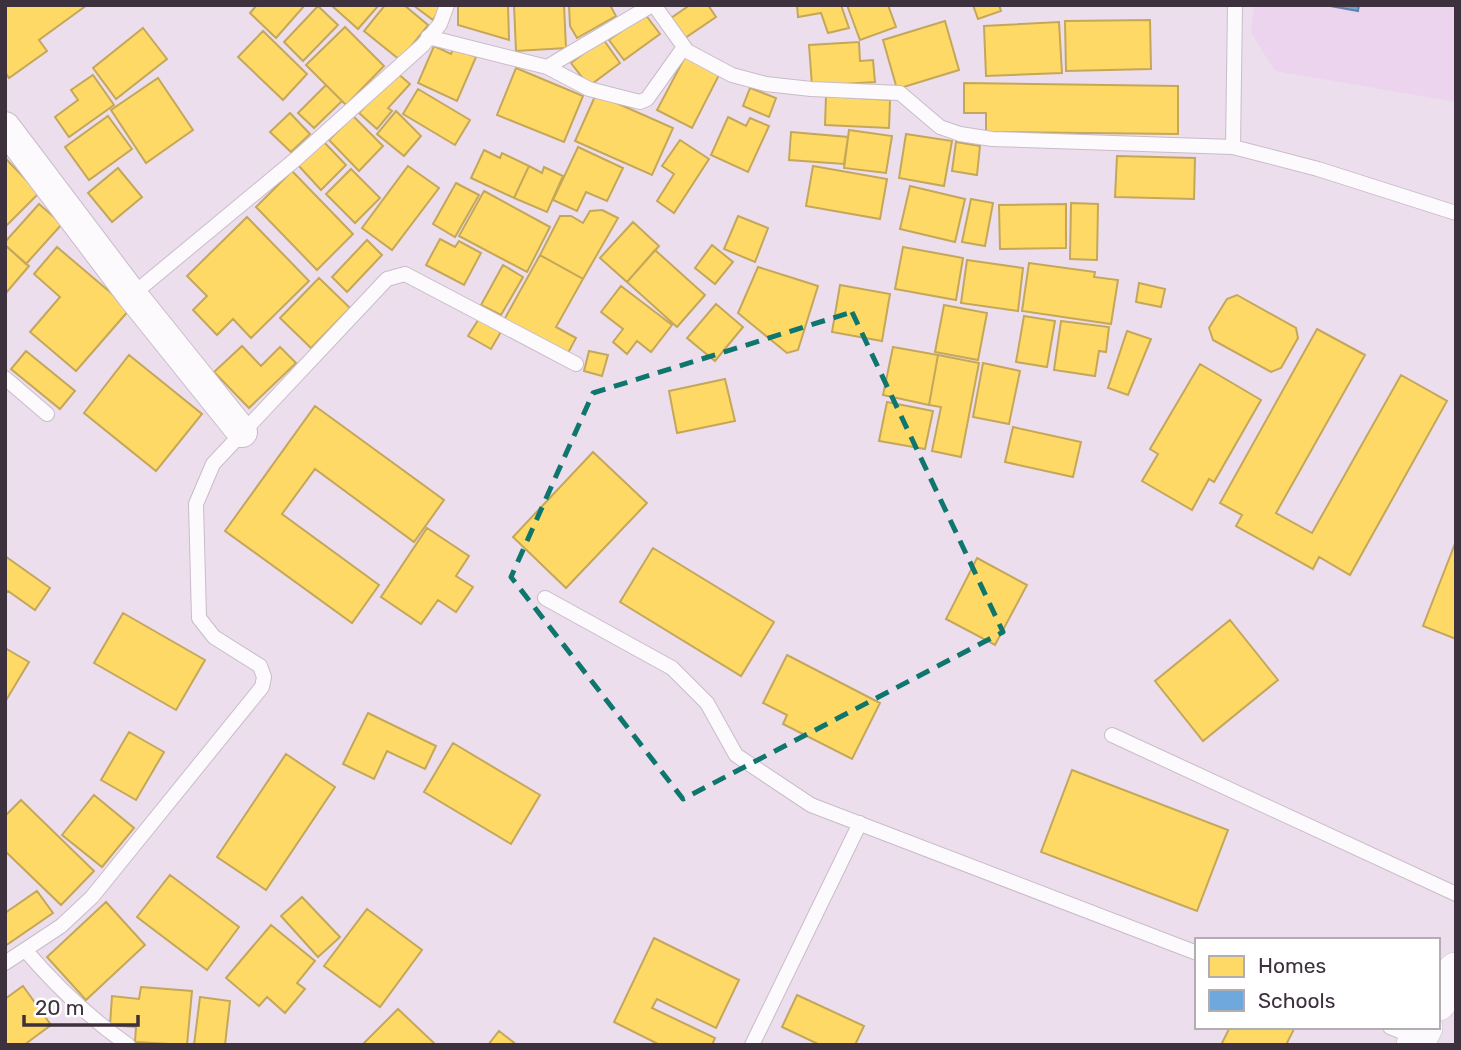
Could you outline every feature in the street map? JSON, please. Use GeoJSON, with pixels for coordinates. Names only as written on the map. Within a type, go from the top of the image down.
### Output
{"type":"FeatureCollection","features":[{"type":"Feature","properties":{"kind":"street"},"geometry":{"type":"LineString","coordinates":[[5,127],[132,295],[242,432]]}},
{"type":"Feature","properties":{"kind":"street"},"geometry":{"type":"LineString","coordinates":[[1440,999],[1456,971]]}},
{"type":"Feature","properties":{"kind":"lane"},"geometry":{"type":"LineString","coordinates":[[132,295],[296,159],[428,37],[446,13],[447,5]]}},
{"type":"Feature","properties":{"kind":"lane"},"geometry":{"type":"LineString","coordinates":[[547,67],[653,5],[684,47],[701,61],[732,75],[766,84],[900,93],[940,127],[960,134],[992,139],[1233,148],[1318,169],[1456,213]]}},
{"type":"Feature","properties":{"kind":"lane"},"geometry":{"type":"LineString","coordinates":[[1233,148],[1235,5]]}},
{"type":"Feature","properties":{"kind":"lane"},"geometry":{"type":"LineString","coordinates":[[428,37],[547,67],[589,89],[640,102],[647,99],[684,47]]}},
{"type":"Feature","properties":{"kind":"lane"},"geometry":{"type":"LineString","coordinates":[[5,963],[61,926],[92,897],[262,687],[264,677],[260,666],[214,637],[199,618],[196,504],[213,464],[387,279],[405,274],[576,364]]}},
{"type":"Feature","properties":{"kind":"lane"},"geometry":{"type":"LineString","coordinates":[[5,378],[47,414]]}},
{"type":"Feature","properties":{"kind":"lane"},"geometry":{"type":"LineString","coordinates":[[545,598],[672,668],[707,704],[736,755],[811,805],[1195,952]]}},
{"type":"Feature","properties":{"kind":"lane"},"geometry":{"type":"LineString","coordinates":[[1112,735],[1456,894]]}},
{"type":"Feature","properties":{"kind":"lane"},"geometry":{"type":"LineString","coordinates":[[752,1045],[860,823]]}},
{"type":"Feature","properties":{"kind":"lane"},"geometry":{"type":"LineString","coordinates":[[26,951],[57,988],[93,1021],[128,1045]]}},
{"type":"Feature","properties":{"kind":"highlighted area"},"geometry":{"type":"Polygon","coordinates":[[[852,312],[1003,632],[683,799],[511,577],[593,393],[852,312]]]}},
{"type":"Feature","properties":{"kind":"shaded area"},"geometry":{"type":"Polygon","coordinates":[[[1254,5],[1456,5],[1456,102],[1275,71],[1251,33],[1254,5]]]}},
{"type":"Feature","properties":{"kind":"building: Homes"},"geometry":{"type":"Polygon","coordinates":[[[5,5],[87,5],[39,40],[47,51],[9,78],[5,72],[5,5]]]}},
{"type":"Feature","properties":{"kind":"building: Homes"},"geometry":{"type":"Polygon","coordinates":[[[257,5],[305,5],[276,38],[250,13],[257,5]]]}},
{"type":"Feature","properties":{"kind":"building: Homes"},"geometry":{"type":"Polygon","coordinates":[[[331,5],[379,5],[358,29],[331,5]]]}},
{"type":"Feature","properties":{"kind":"building: Homes"},"geometry":{"type":"Polygon","coordinates":[[[385,5],[404,5],[428,25],[400,60],[364,31],[385,5]]]}},
{"type":"Feature","properties":{"kind":"building: Homes"},"geometry":{"type":"Polygon","coordinates":[[[413,5],[442,5],[433,20],[413,5]]]}},
{"type":"Feature","properties":{"kind":"building: Homes"},"geometry":{"type":"Polygon","coordinates":[[[458,5],[508,5],[509,40],[458,25],[458,5]]]}},
{"type":"Feature","properties":{"kind":"building: Homes"},"geometry":{"type":"Polygon","coordinates":[[[514,5],[564,5],[566,48],[516,51],[514,5]]]}},
{"type":"Feature","properties":{"kind":"building: Homes"},"geometry":{"type":"Polygon","coordinates":[[[569,5],[610,5],[616,16],[577,38],[570,26],[569,5]]]}},
{"type":"Feature","properties":{"kind":"building: Homes"},"geometry":{"type":"Polygon","coordinates":[[[690,5],[708,5],[716,17],[685,38],[671,18],[690,5]]]}},
{"type":"Feature","properties":{"kind":"building: Homes"},"geometry":{"type":"Polygon","coordinates":[[[797,5],[841,5],[849,28],[828,33],[821,13],[798,17],[797,5]]]}},
{"type":"Feature","properties":{"kind":"building: Homes"},"geometry":{"type":"Polygon","coordinates":[[[847,5],[888,5],[896,27],[860,40],[847,5]]]}},
{"type":"Feature","properties":{"kind":"building: Homes"},"geometry":{"type":"Polygon","coordinates":[[[973,5],[999,5],[1001,11],[978,19],[973,5]]]}},
{"type":"Feature","properties":{"kind":"building: Homes"},"geometry":{"type":"Polygon","coordinates":[[[318,6],[338,25],[303,61],[284,42],[318,6]]]}},
{"type":"Feature","properties":{"kind":"building: Homes"},"geometry":{"type":"Polygon","coordinates":[[[645,14],[660,34],[624,60],[609,40],[645,14]]]}},
{"type":"Feature","properties":{"kind":"building: Homes"},"geometry":{"type":"Polygon","coordinates":[[[1150,20],[1151,69],[1066,71],[1065,21],[1150,20]]]}},
{"type":"Feature","properties":{"kind":"building: Homes"},"geometry":{"type":"Polygon","coordinates":[[[945,21],[959,70],[897,89],[883,40],[945,21]]]}},
{"type":"Feature","properties":{"kind":"building: Homes"},"geometry":{"type":"Polygon","coordinates":[[[1059,22],[1062,73],[986,76],[984,26],[1059,22]]]}},
{"type":"Feature","properties":{"kind":"building: Homes"},"geometry":{"type":"Polygon","coordinates":[[[345,27],[384,66],[346,105],[306,65],[345,27]]]}},
{"type":"Feature","properties":{"kind":"building: Homes"},"geometry":{"type":"Polygon","coordinates":[[[143,28],[167,59],[116,99],[93,68],[143,28]]]}},
{"type":"Feature","properties":{"kind":"building: Homes"},"geometry":{"type":"Polygon","coordinates":[[[263,31],[307,74],[283,100],[238,57],[263,31]]]}},
{"type":"Feature","properties":{"kind":"building: Homes"},"geometry":{"type":"Polygon","coordinates":[[[603,39],[620,63],[589,86],[571,63],[603,39]]]}},
{"type":"Feature","properties":{"kind":"building: Homes"},"geometry":{"type":"Polygon","coordinates":[[[859,42],[860,61],[873,60],[875,82],[812,86],[809,45],[859,42]]]}},
{"type":"Feature","properties":{"kind":"building: Homes"},"geometry":{"type":"Polygon","coordinates":[[[434,46],[451,54],[454,48],[476,57],[457,101],[418,83],[434,46]]]}},
{"type":"Feature","properties":{"kind":"building: Homes"},"geometry":{"type":"Polygon","coordinates":[[[685,57],[719,75],[692,128],[657,110],[685,57]]]}},
{"type":"Feature","properties":{"kind":"building: Homes"},"geometry":{"type":"Polygon","coordinates":[[[516,68],[583,96],[564,142],[497,115],[516,68]]]}},
{"type":"Feature","properties":{"kind":"building: Homes"},"geometry":{"type":"Polygon","coordinates":[[[396,72],[410,84],[388,108],[392,111],[377,129],[359,113],[396,72]]]}},
{"type":"Feature","properties":{"kind":"building: Homes"},"geometry":{"type":"Polygon","coordinates":[[[93,75],[114,105],[69,137],[55,117],[78,100],[71,90],[93,75]]]}},
{"type":"Feature","properties":{"kind":"building: Homes"},"geometry":{"type":"Polygon","coordinates":[[[158,78],[193,130],[146,163],[111,110],[158,78]]]}},
{"type":"Feature","properties":{"kind":"building: Homes"},"geometry":{"type":"Polygon","coordinates":[[[964,83],[1178,86],[1178,134],[986,132],[986,113],[964,113],[964,83]]]}},
{"type":"Feature","properties":{"kind":"building: Homes"},"geometry":{"type":"Polygon","coordinates":[[[326,85],[342,101],[314,128],[298,113],[326,85]]]}},
{"type":"Feature","properties":{"kind":"building: Homes"},"geometry":{"type":"Polygon","coordinates":[[[750,88],[776,98],[769,117],[743,106],[750,88]]]}},
{"type":"Feature","properties":{"kind":"building: Homes"},"geometry":{"type":"Polygon","coordinates":[[[418,89],[470,120],[455,145],[403,114],[418,89]]]}},
{"type":"Feature","properties":{"kind":"building: Homes"},"geometry":{"type":"Polygon","coordinates":[[[596,94],[673,128],[652,175],[575,141],[596,94]]]}},
{"type":"Feature","properties":{"kind":"building: Homes"},"geometry":{"type":"Polygon","coordinates":[[[826,96],[890,100],[889,128],[825,125],[826,96]]]}},
{"type":"Feature","properties":{"kind":"building: Homes"},"geometry":{"type":"Polygon","coordinates":[[[396,111],[421,136],[404,156],[377,134],[396,111]]]}},
{"type":"Feature","properties":{"kind":"building: Homes"},"geometry":{"type":"Polygon","coordinates":[[[290,113],[310,134],[291,152],[270,132],[290,113]]]}},
{"type":"Feature","properties":{"kind":"building: Homes"},"geometry":{"type":"Polygon","coordinates":[[[108,116],[132,149],[89,180],[65,147],[108,116]]]}},
{"type":"Feature","properties":{"kind":"building: Homes"},"geometry":{"type":"Polygon","coordinates":[[[353,116],[383,146],[359,171],[329,140],[353,116]]]}},
{"type":"Feature","properties":{"kind":"building: Homes"},"geometry":{"type":"Polygon","coordinates":[[[728,117],[746,126],[750,118],[769,126],[748,172],[711,155],[728,117]]]}},
{"type":"Feature","properties":{"kind":"building: Homes"},"geometry":{"type":"Polygon","coordinates":[[[849,130],[892,136],[886,173],[844,168],[849,130]]]}},
{"type":"Feature","properties":{"kind":"building: Homes"},"geometry":{"type":"Polygon","coordinates":[[[791,132],[848,137],[844,164],[789,160],[791,132]]]}},
{"type":"Feature","properties":{"kind":"building: Homes"},"geometry":{"type":"Polygon","coordinates":[[[906,134],[952,141],[944,186],[899,178],[906,134]]]}},
{"type":"Feature","properties":{"kind":"building: Homes"},"geometry":{"type":"Polygon","coordinates":[[[322,140],[346,165],[321,190],[297,164],[322,140]]]}},
{"type":"Feature","properties":{"kind":"building: Homes"},"geometry":{"type":"Polygon","coordinates":[[[680,140],[709,159],[674,213],[657,201],[674,174],[662,166],[680,140]]]}},
{"type":"Feature","properties":{"kind":"building: Homes"},"geometry":{"type":"Polygon","coordinates":[[[956,142],[980,146],[977,175],[952,171],[956,142]]]}},
{"type":"Feature","properties":{"kind":"building: Homes"},"geometry":{"type":"Polygon","coordinates":[[[578,147],[623,168],[607,201],[586,192],[577,211],[553,200],[578,147]]]}},
{"type":"Feature","properties":{"kind":"building: Homes"},"geometry":{"type":"Polygon","coordinates":[[[484,150],[500,158],[502,153],[529,166],[514,198],[471,178],[484,150]]]}},
{"type":"Feature","properties":{"kind":"building: Homes"},"geometry":{"type":"Polygon","coordinates":[[[1117,156],[1195,158],[1194,199],[1115,197],[1117,156]]]}},
{"type":"Feature","properties":{"kind":"building: Homes"},"geometry":{"type":"Polygon","coordinates":[[[5,158],[39,193],[5,227],[5,158]]]}},
{"type":"Feature","properties":{"kind":"building: Homes"},"geometry":{"type":"Polygon","coordinates":[[[408,166],[439,188],[392,250],[362,228],[408,166]]]}},
{"type":"Feature","properties":{"kind":"building: Homes"},"geometry":{"type":"Polygon","coordinates":[[[529,166],[542,173],[544,167],[563,176],[547,212],[514,198],[529,166]]]}},
{"type":"Feature","properties":{"kind":"building: Homes"},"geometry":{"type":"Polygon","coordinates":[[[813,166],[887,179],[880,219],[806,206],[813,166]]]}},
{"type":"Feature","properties":{"kind":"building: Homes"},"geometry":{"type":"Polygon","coordinates":[[[118,168],[142,197],[112,222],[88,193],[118,168]]]}},
{"type":"Feature","properties":{"kind":"building: Homes"},"geometry":{"type":"Polygon","coordinates":[[[351,169],[380,198],[355,223],[326,194],[351,169]]]}},
{"type":"Feature","properties":{"kind":"building: Homes"},"geometry":{"type":"Polygon","coordinates":[[[292,171],[353,234],[317,270],[256,207],[292,171]]]}},
{"type":"Feature","properties":{"kind":"building: Homes"},"geometry":{"type":"Polygon","coordinates":[[[456,183],[479,195],[455,237],[433,224],[456,183]]]}},
{"type":"Feature","properties":{"kind":"building: Homes"},"geometry":{"type":"Polygon","coordinates":[[[910,186],[965,199],[955,242],[900,229],[910,186]]]}},
{"type":"Feature","properties":{"kind":"building: Homes"},"geometry":{"type":"Polygon","coordinates":[[[484,191],[550,227],[527,272],[459,236],[484,191]]]}},
{"type":"Feature","properties":{"kind":"building: Homes"},"geometry":{"type":"Polygon","coordinates":[[[971,199],[993,203],[985,246],[962,242],[971,199]]]}},
{"type":"Feature","properties":{"kind":"building: Homes"},"geometry":{"type":"Polygon","coordinates":[[[1071,203],[1098,204],[1097,260],[1070,259],[1071,203]]]}},
{"type":"Feature","properties":{"kind":"building: Homes"},"geometry":{"type":"Polygon","coordinates":[[[39,204],[62,224],[26,264],[5,242],[39,204]]]}},
{"type":"Feature","properties":{"kind":"building: Homes"},"geometry":{"type":"Polygon","coordinates":[[[1066,204],[1066,248],[1000,249],[999,205],[1066,204]]]}},
{"type":"Feature","properties":{"kind":"building: Homes"},"geometry":{"type":"Polygon","coordinates":[[[602,210],[618,218],[583,279],[540,255],[560,216],[571,216],[583,223],[590,211],[602,210]]]}},
{"type":"Feature","properties":{"kind":"building: Homes"},"geometry":{"type":"Polygon","coordinates":[[[738,216],[768,228],[755,262],[724,249],[738,216]]]}},
{"type":"Feature","properties":{"kind":"building: Homes"},"geometry":{"type":"Polygon","coordinates":[[[247,217],[309,281],[251,338],[233,319],[217,335],[193,310],[207,296],[187,276],[247,217]]]}},
{"type":"Feature","properties":{"kind":"building: Homes"},"geometry":{"type":"Polygon","coordinates":[[[633,222],[659,246],[627,282],[600,258],[633,222]]]}},
{"type":"Feature","properties":{"kind":"building: Homes"},"geometry":{"type":"Polygon","coordinates":[[[440,239],[455,247],[459,241],[481,253],[464,285],[426,265],[440,239]]]}},
{"type":"Feature","properties":{"kind":"building: Homes"},"geometry":{"type":"Polygon","coordinates":[[[367,240],[382,255],[347,292],[332,277],[367,240]]]}},
{"type":"Feature","properties":{"kind":"building: Homes"},"geometry":{"type":"Polygon","coordinates":[[[5,245],[29,266],[6,293],[5,292],[5,245]]]}},
{"type":"Feature","properties":{"kind":"building: Homes"},"geometry":{"type":"Polygon","coordinates":[[[712,245],[733,262],[715,284],[695,268],[712,245]]]}},
{"type":"Feature","properties":{"kind":"building: Homes"},"geometry":{"type":"Polygon","coordinates":[[[57,247],[130,309],[76,371],[30,332],[60,297],[34,274],[57,247]]]}},
{"type":"Feature","properties":{"kind":"building: Homes"},"geometry":{"type":"Polygon","coordinates":[[[903,247],[963,258],[956,300],[895,289],[903,247]]]}},
{"type":"Feature","properties":{"kind":"building: Homes"},"geometry":{"type":"Polygon","coordinates":[[[655,250],[705,295],[677,327],[627,282],[655,250]]]}},
{"type":"Feature","properties":{"kind":"building: Homes"},"geometry":{"type":"Polygon","coordinates":[[[540,255],[583,279],[556,327],[576,338],[567,355],[504,320],[540,255]]]}},
{"type":"Feature","properties":{"kind":"building: Homes"},"geometry":{"type":"Polygon","coordinates":[[[967,260],[1023,268],[1018,311],[961,303],[967,260]]]}},
{"type":"Feature","properties":{"kind":"building: Homes"},"geometry":{"type":"Polygon","coordinates":[[[1029,263],[1095,272],[1094,277],[1118,280],[1111,324],[1022,311],[1029,263]]]}},
{"type":"Feature","properties":{"kind":"building: Homes"},"geometry":{"type":"Polygon","coordinates":[[[503,265],[523,277],[501,315],[481,305],[503,265]]]}},
{"type":"Feature","properties":{"kind":"building: Homes"},"geometry":{"type":"Polygon","coordinates":[[[758,267],[818,286],[798,350],[787,353],[738,313],[758,267]]]}},
{"type":"Feature","properties":{"kind":"building: Homes"},"geometry":{"type":"Polygon","coordinates":[[[319,278],[350,308],[311,348],[280,318],[319,278]]]}},
{"type":"Feature","properties":{"kind":"building: Homes"},"geometry":{"type":"Polygon","coordinates":[[[1139,283],[1165,289],[1161,307],[1136,302],[1139,283]]]}},
{"type":"Feature","properties":{"kind":"building: Homes"},"geometry":{"type":"Polygon","coordinates":[[[840,285],[890,294],[882,341],[832,332],[840,285]]]}},
{"type":"Feature","properties":{"kind":"building: Homes"},"geometry":{"type":"Polygon","coordinates":[[[621,286],[672,325],[651,352],[637,341],[627,354],[613,342],[623,329],[601,312],[621,286]]]}},
{"type":"Feature","properties":{"kind":"building: Homes"},"geometry":{"type":"Polygon","coordinates":[[[1237,295],[1296,328],[1298,338],[1281,368],[1271,372],[1213,340],[1209,328],[1227,299],[1237,295]]]}},
{"type":"Feature","properties":{"kind":"building: Homes"},"geometry":{"type":"Polygon","coordinates":[[[716,304],[743,327],[715,361],[687,338],[716,304]]]}},
{"type":"Feature","properties":{"kind":"building: Homes"},"geometry":{"type":"Polygon","coordinates":[[[944,305],[987,313],[978,360],[935,352],[944,305]]]}},
{"type":"Feature","properties":{"kind":"building: Homes"},"geometry":{"type":"Polygon","coordinates":[[[1024,316],[1055,321],[1047,367],[1016,362],[1024,316]]]}},
{"type":"Feature","properties":{"kind":"building: Homes"},"geometry":{"type":"Polygon","coordinates":[[[480,317],[502,330],[491,349],[468,336],[480,317]]]}},
{"type":"Feature","properties":{"kind":"building: Homes"},"geometry":{"type":"Polygon","coordinates":[[[1061,321],[1109,327],[1106,352],[1099,351],[1095,376],[1054,370],[1061,321]]]}},
{"type":"Feature","properties":{"kind":"building: Homes"},"geometry":{"type":"Polygon","coordinates":[[[1317,329],[1365,355],[1276,513],[1312,533],[1401,375],[1447,401],[1350,575],[1319,557],[1313,569],[1236,526],[1242,515],[1220,503],[1317,329]]]}},
{"type":"Feature","properties":{"kind":"building: Homes"},"geometry":{"type":"Polygon","coordinates":[[[1127,331],[1151,339],[1128,395],[1108,388],[1127,331]]]}},
{"type":"Feature","properties":{"kind":"building: Homes"},"geometry":{"type":"Polygon","coordinates":[[[242,346],[261,366],[280,347],[296,363],[249,408],[214,372],[242,346]]]}},
{"type":"Feature","properties":{"kind":"building: Homes"},"geometry":{"type":"Polygon","coordinates":[[[893,347],[938,355],[929,405],[883,395],[893,347]]]}},
{"type":"Feature","properties":{"kind":"building: Homes"},"geometry":{"type":"Polygon","coordinates":[[[26,351],[75,391],[60,409],[11,369],[26,351]]]}},
{"type":"Feature","properties":{"kind":"building: Homes"},"geometry":{"type":"Polygon","coordinates":[[[589,351],[608,355],[602,376],[584,371],[589,351]]]}},
{"type":"Feature","properties":{"kind":"building: Homes"},"geometry":{"type":"Polygon","coordinates":[[[129,355],[202,414],[156,471],[84,413],[129,355]]]}},
{"type":"Feature","properties":{"kind":"building: Homes"},"geometry":{"type":"Polygon","coordinates":[[[938,355],[979,363],[961,457],[932,451],[941,407],[929,405],[938,355]]]}},
{"type":"Feature","properties":{"kind":"building: Homes"},"geometry":{"type":"Polygon","coordinates":[[[983,363],[1020,371],[1009,424],[973,417],[983,363]]]}},
{"type":"Feature","properties":{"kind":"building: Homes"},"geometry":{"type":"Polygon","coordinates":[[[1200,364],[1261,400],[1214,482],[1209,479],[1192,510],[1142,481],[1158,454],[1150,449],[1200,364]]]}},
{"type":"Feature","properties":{"kind":"building: Homes"},"geometry":{"type":"Polygon","coordinates":[[[725,379],[735,421],[677,433],[669,391],[725,379]]]}},
{"type":"Feature","properties":{"kind":"building: Homes"},"geometry":{"type":"Polygon","coordinates":[[[887,402],[933,411],[925,449],[879,441],[887,402]]]}},
{"type":"Feature","properties":{"kind":"building: Homes"},"geometry":{"type":"Polygon","coordinates":[[[315,406],[444,500],[414,542],[315,469],[282,514],[379,585],[352,623],[225,531],[315,406]]]}},
{"type":"Feature","properties":{"kind":"building: Homes"},"geometry":{"type":"Polygon","coordinates":[[[1013,427],[1081,442],[1073,477],[1005,462],[1013,427]]]}},
{"type":"Feature","properties":{"kind":"building: Homes"},"geometry":{"type":"Polygon","coordinates":[[[593,452],[647,503],[566,588],[513,537],[593,452]]]}},
{"type":"Feature","properties":{"kind":"building: Homes"},"geometry":{"type":"Polygon","coordinates":[[[427,528],[469,556],[456,576],[473,587],[456,612],[438,600],[421,624],[381,597],[427,528]]]}},
{"type":"Feature","properties":{"kind":"building: Homes"},"geometry":{"type":"Polygon","coordinates":[[[1456,541],[1456,639],[1423,626],[1456,541]]]}},
{"type":"Feature","properties":{"kind":"building: Homes"},"geometry":{"type":"Polygon","coordinates":[[[653,548],[774,622],[741,676],[620,602],[653,548]]]}},
{"type":"Feature","properties":{"kind":"building: Homes"},"geometry":{"type":"Polygon","coordinates":[[[5,556],[50,588],[35,610],[8,591],[5,594],[5,556]]]}},
{"type":"Feature","properties":{"kind":"building: Homes"},"geometry":{"type":"Polygon","coordinates":[[[977,558],[1027,585],[995,645],[946,619],[977,558]]]}},
{"type":"Feature","properties":{"kind":"building: Homes"},"geometry":{"type":"Polygon","coordinates":[[[123,613],[205,660],[176,710],[94,663],[123,613]]]}},
{"type":"Feature","properties":{"kind":"building: Homes"},"geometry":{"type":"Polygon","coordinates":[[[1230,620],[1278,680],[1203,741],[1155,681],[1230,620]]]}},
{"type":"Feature","properties":{"kind":"building: Homes"},"geometry":{"type":"Polygon","coordinates":[[[5,648],[29,662],[5,702],[5,648]]]}},
{"type":"Feature","properties":{"kind":"building: Homes"},"geometry":{"type":"Polygon","coordinates":[[[787,655],[880,703],[852,759],[783,724],[787,715],[763,703],[787,655]]]}},
{"type":"Feature","properties":{"kind":"building: Homes"},"geometry":{"type":"Polygon","coordinates":[[[368,713],[436,746],[425,769],[387,751],[374,779],[343,764],[368,713]]]}},
{"type":"Feature","properties":{"kind":"building: Homes"},"geometry":{"type":"Polygon","coordinates":[[[129,732],[164,752],[136,800],[101,780],[129,732]]]}},
{"type":"Feature","properties":{"kind":"building: Homes"},"geometry":{"type":"Polygon","coordinates":[[[453,743],[540,795],[511,844],[424,792],[453,743]]]}},
{"type":"Feature","properties":{"kind":"building: Homes"},"geometry":{"type":"Polygon","coordinates":[[[286,754],[335,787],[266,890],[217,857],[286,754]]]}},
{"type":"Feature","properties":{"kind":"building: Homes"},"geometry":{"type":"Polygon","coordinates":[[[1072,770],[1228,830],[1197,911],[1041,852],[1072,770]]]}},
{"type":"Feature","properties":{"kind":"building: Homes"},"geometry":{"type":"Polygon","coordinates":[[[94,795],[134,828],[102,867],[62,835],[94,795]]]}},
{"type":"Feature","properties":{"kind":"building: Homes"},"geometry":{"type":"Polygon","coordinates":[[[21,800],[94,871],[61,905],[5,851],[5,816],[21,800]]]}},
{"type":"Feature","properties":{"kind":"building: Homes"},"geometry":{"type":"Polygon","coordinates":[[[170,875],[239,927],[207,970],[137,917],[170,875]]]}},
{"type":"Feature","properties":{"kind":"building: Homes"},"geometry":{"type":"Polygon","coordinates":[[[37,891],[53,913],[5,946],[5,913],[37,891]]]}},
{"type":"Feature","properties":{"kind":"building: Homes"},"geometry":{"type":"Polygon","coordinates":[[[302,897],[340,937],[318,957],[281,916],[302,897]]]}},
{"type":"Feature","properties":{"kind":"building: Homes"},"geometry":{"type":"Polygon","coordinates":[[[106,902],[145,945],[86,1000],[47,957],[106,902]]]}},
{"type":"Feature","properties":{"kind":"building: Homes"},"geometry":{"type":"Polygon","coordinates":[[[367,909],[422,950],[380,1007],[324,966],[367,909]]]}},
{"type":"Feature","properties":{"kind":"building: Homes"},"geometry":{"type":"Polygon","coordinates":[[[271,925],[315,961],[297,983],[305,989],[285,1013],[267,997],[259,1006],[226,978],[271,925]]]}},
{"type":"Feature","properties":{"kind":"building: Homes"},"geometry":{"type":"Polygon","coordinates":[[[654,938],[739,980],[716,1028],[657,999],[652,1008],[715,1038],[712,1045],[660,1045],[614,1022],[654,938]]]}},
{"type":"Feature","properties":{"kind":"building: Homes"},"geometry":{"type":"Polygon","coordinates":[[[23,986],[51,1025],[24,1045],[5,1045],[5,999],[23,986]]]}},
{"type":"Feature","properties":{"kind":"building: Homes"},"geometry":{"type":"Polygon","coordinates":[[[141,987],[192,991],[187,1045],[135,1042],[136,1027],[110,1025],[112,996],[139,999],[141,987]]]}},
{"type":"Feature","properties":{"kind":"building: Homes"},"geometry":{"type":"Polygon","coordinates":[[[797,995],[864,1026],[855,1045],[820,1045],[782,1027],[797,995]]]}},
{"type":"Feature","properties":{"kind":"building: Homes"},"geometry":{"type":"Polygon","coordinates":[[[200,997],[230,1001],[225,1045],[194,1045],[200,997]]]}},
{"type":"Feature","properties":{"kind":"building: Homes"},"geometry":{"type":"Polygon","coordinates":[[[398,1009],[436,1045],[362,1045],[398,1009]]]}},
{"type":"Feature","properties":{"kind":"building: Homes"},"geometry":{"type":"Polygon","coordinates":[[[1229,1029],[1294,1029],[1286,1045],[1221,1045],[1229,1029]]]}},
{"type":"Feature","properties":{"kind":"building: Homes"},"geometry":{"type":"Polygon","coordinates":[[[499,1031],[517,1045],[488,1045],[499,1031]]]}},
{"type":"Feature","properties":{"kind":"building: Schools"},"geometry":{"type":"Polygon","coordinates":[[[1325,5],[1359,5],[1358,11],[1325,5]]]}}]}
